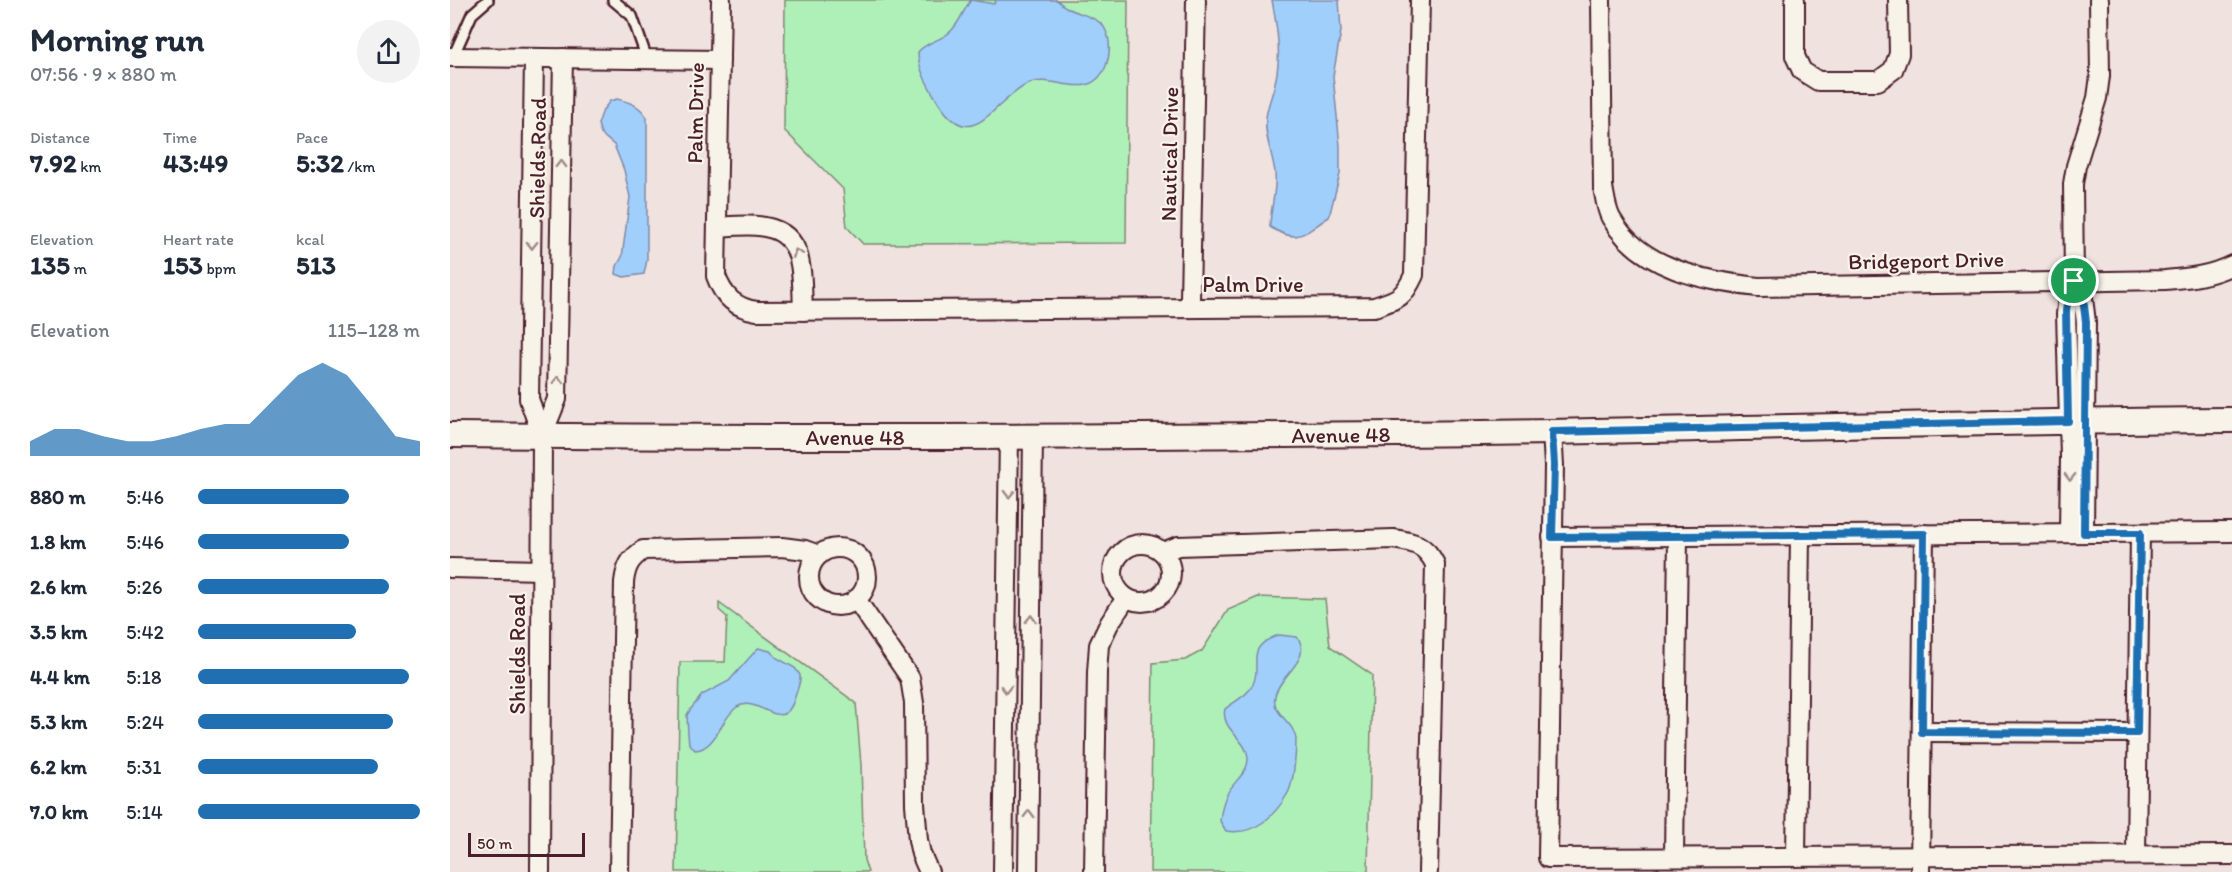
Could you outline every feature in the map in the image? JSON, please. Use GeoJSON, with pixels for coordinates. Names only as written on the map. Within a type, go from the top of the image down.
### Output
{"type":"FeatureCollection","features":[{"type":"Feature","properties":{"kind":"main road","name":"Avenue 48"},"geometry":{"type":"LineString","coordinates":[[450,435],[1552,432],[2080,425],[2232,420]]}},
{"type":"Feature","properties":{"kind":"street","name":"Palm Drive"},"geometry":{"type":"LineString","coordinates":[[721,0],[716,276],[726,296],[746,310],[803,311],[1374,307],[1398,299],[1408,288],[1414,275],[1420,0]]}},
{"type":"Feature","properties":{"kind":"street","name":"Nautical Drive"},"geometry":{"type":"LineString","coordinates":[[1191,308],[1196,0]]}},
{"type":"Feature","properties":{"kind":"street","name":"Bridgeport Drive"},"geometry":{"type":"LineString","coordinates":[[1601,0],[1603,187],[1610,216],[1628,242],[1654,260],[1720,283],[1758,287],[2193,278],[2216,273],[2232,265]]}},
{"type":"Feature","properties":{"kind":"street"},"geometry":{"type":"LineString","coordinates":[[1795,0],[1795,56],[1802,71],[1818,81],[1878,81],[1893,70],[1899,54],[1898,0]]}},
{"type":"Feature","properties":{"kind":"street"},"geometry":{"type":"LineString","coordinates":[[2080,425],[2066,322],[2068,297],[2074,281],[2073,184],[2076,166],[2097,98],[2100,76],[2099,0]]}},
{"type":"Feature","properties":{"kind":"street"},"geometry":{"type":"LineString","coordinates":[[452,57],[720,60]]}},
{"type":"Feature","properties":{"kind":"street","name":"Shields Road"},"geometry":{"type":"LineString","coordinates":[[534,58],[529,399],[542,435],[540,872]]}},
{"type":"Feature","properties":{"kind":"street","name":"Shields Road"},"geometry":{"type":"LineString","coordinates":[[542,435],[557,399],[563,58]]}},
{"type":"Feature","properties":{"kind":"street"},"geometry":{"type":"LineString","coordinates":[[717,227],[772,228],[782,232],[790,239],[800,260],[803,311]]}},
{"type":"Feature","properties":{"kind":"street"},"geometry":{"type":"LineString","coordinates":[[2074,281],[2083,298],[2086,322],[2080,425],[2070,457],[2076,533]]}},
{"type":"Feature","properties":{"kind":"street"},"geometry":{"type":"LineString","coordinates":[[2066,322],[2086,322]]}},
{"type":"Feature","properties":{"kind":"street"},"geometry":{"type":"LineString","coordinates":[[1552,432],[1554,465],[1548,858],[1796,857],[1920,864],[2136,855],[2232,855]]}},
{"type":"Feature","properties":{"kind":"street"},"geometry":{"type":"LineString","coordinates":[[1003,872],[1021,435]]}},
{"type":"Feature","properties":{"kind":"street"},"geometry":{"type":"LineString","coordinates":[[1021,435],[1028,872]]}},
{"type":"Feature","properties":{"kind":"street"},"geometry":{"type":"LineString","coordinates":[[1552,537],[2232,532]]}},
{"type":"Feature","properties":{"kind":"street"},"geometry":{"type":"LineString","coordinates":[[2136,855],[2140,533]]}},
{"type":"Feature","properties":{"kind":"street"},"geometry":{"type":"LineString","coordinates":[[1920,864],[1924,534]]}},
{"type":"Feature","properties":{"kind":"street"},"geometry":{"type":"LineString","coordinates":[[1796,857],[1800,535]]}},
{"type":"Feature","properties":{"kind":"street"},"geometry":{"type":"LineString","coordinates":[[1674,857],[1678,536]]}},
{"type":"Feature","properties":{"kind":"street"},"geometry":{"type":"LineString","coordinates":[[1163,552],[1178,546],[1393,539],[1416,542],[1429,552],[1435,564],[1428,872]]}},
{"type":"Feature","properties":{"kind":"street"},"geometry":{"type":"LineString","coordinates":[[1135,544],[1154,546],[1163,552],[1171,568],[1168,587],[1162,594],[1145,602],[1126,598],[1114,583],[1112,573],[1114,563],[1119,555],[1135,544]]}},
{"type":"Feature","properties":{"kind":"street"},"geometry":{"type":"LineString","coordinates":[[619,872],[624,582],[625,571],[631,558],[643,550],[782,547],[805,550],[819,555]]}},
{"type":"Feature","properties":{"kind":"street"},"geometry":{"type":"LineString","coordinates":[[845,549],[860,558],[867,575],[862,593],[856,599],[837,606],[827,604],[812,591],[809,572],[812,562],[819,555],[826,550],[845,549]]}},
{"type":"Feature","properties":{"kind":"street"},"geometry":{"type":"LineString","coordinates":[[450,568],[541,570]]}},
{"type":"Feature","properties":{"kind":"street"},"geometry":{"type":"LineString","coordinates":[[1094,872],[1099,645],[1126,598]]}},
{"type":"Feature","properties":{"kind":"street"},"geometry":{"type":"LineString","coordinates":[[856,599],[910,678],[914,704],[915,804],[918,840],[929,872]]}},
{"type":"Feature","properties":{"kind":"street"},"geometry":{"type":"LineString","coordinates":[[1922,732],[2137,733]]}},
{"type":"Feature","properties":{"kind":"lane"},"geometry":{"type":"LineString","coordinates":[[452,57],[472,14],[488,0]]}},
{"type":"Feature","properties":{"kind":"lane"},"geometry":{"type":"LineString","coordinates":[[613,0],[632,16],[647,59]]}},
{"type":"Feature","properties":{"kind":"green space"},"geometry":{"type":"Polygon","coordinates":[[[785,0],[1128,0],[1126,243],[863,244],[847,227],[843,189],[784,130],[785,0]]]}},
{"type":"Feature","properties":{"kind":"green space"},"geometry":{"type":"Polygon","coordinates":[[[1258,597],[1325,599],[1330,646],[1372,675],[1368,872],[1150,872],[1153,663],[1185,660],[1202,651],[1228,610],[1258,597]]]}},
{"type":"Feature","properties":{"kind":"green space"},"geometry":{"type":"Polygon","coordinates":[[[719,603],[856,703],[861,765],[864,860],[868,872],[676,872],[680,662],[725,662],[727,617],[719,610],[719,603]]]}},
{"type":"Feature","properties":{"kind":"water"},"geometry":{"type":"Polygon","coordinates":[[[971,0],[994,4],[996,0],[1057,0],[1102,25],[1108,35],[1109,44],[1106,66],[1099,77],[1090,84],[1080,86],[1038,81],[1028,84],[1015,92],[983,120],[972,125],[962,125],[950,118],[938,102],[922,72],[918,52],[950,32],[971,0]]]}},
{"type":"Feature","properties":{"kind":"water"},"geometry":{"type":"Polygon","coordinates":[[[1272,0],[1339,0],[1341,31],[1333,76],[1340,146],[1340,174],[1329,217],[1307,232],[1295,236],[1270,227],[1275,180],[1266,132],[1266,118],[1277,73],[1278,52],[1272,0]]]}},
{"type":"Feature","properties":{"kind":"water"},"geometry":{"type":"Polygon","coordinates":[[[617,99],[635,105],[647,118],[647,260],[644,274],[624,277],[616,274],[622,257],[630,197],[624,170],[614,145],[601,134],[598,124],[603,110],[610,101],[617,99]]]}},
{"type":"Feature","properties":{"kind":"water"},"geometry":{"type":"Polygon","coordinates":[[[1279,635],[1297,637],[1301,645],[1299,660],[1278,688],[1275,696],[1276,708],[1291,727],[1296,739],[1292,782],[1283,801],[1263,822],[1246,830],[1226,831],[1220,821],[1223,803],[1246,768],[1248,758],[1247,751],[1226,722],[1225,709],[1251,688],[1255,677],[1257,651],[1261,645],[1279,635]]]}},
{"type":"Feature","properties":{"kind":"water"},"geometry":{"type":"Polygon","coordinates":[[[758,648],[770,651],[777,658],[795,668],[800,675],[799,686],[790,709],[784,714],[777,714],[754,705],[745,704],[737,707],[713,739],[702,748],[695,750],[689,744],[687,715],[690,710],[702,695],[729,681],[758,648]]]}},
{"type":"Feature","properties":{"kind":"route"},"geometry":{"type":"LineString","coordinates":[[2074,281],[2083,298],[2086,322],[2084,533],[2140,533],[2137,733],[1922,732],[1924,534],[1552,537],[1554,465],[1552,432],[2068,421],[2066,311],[2074,281]]}}]}
